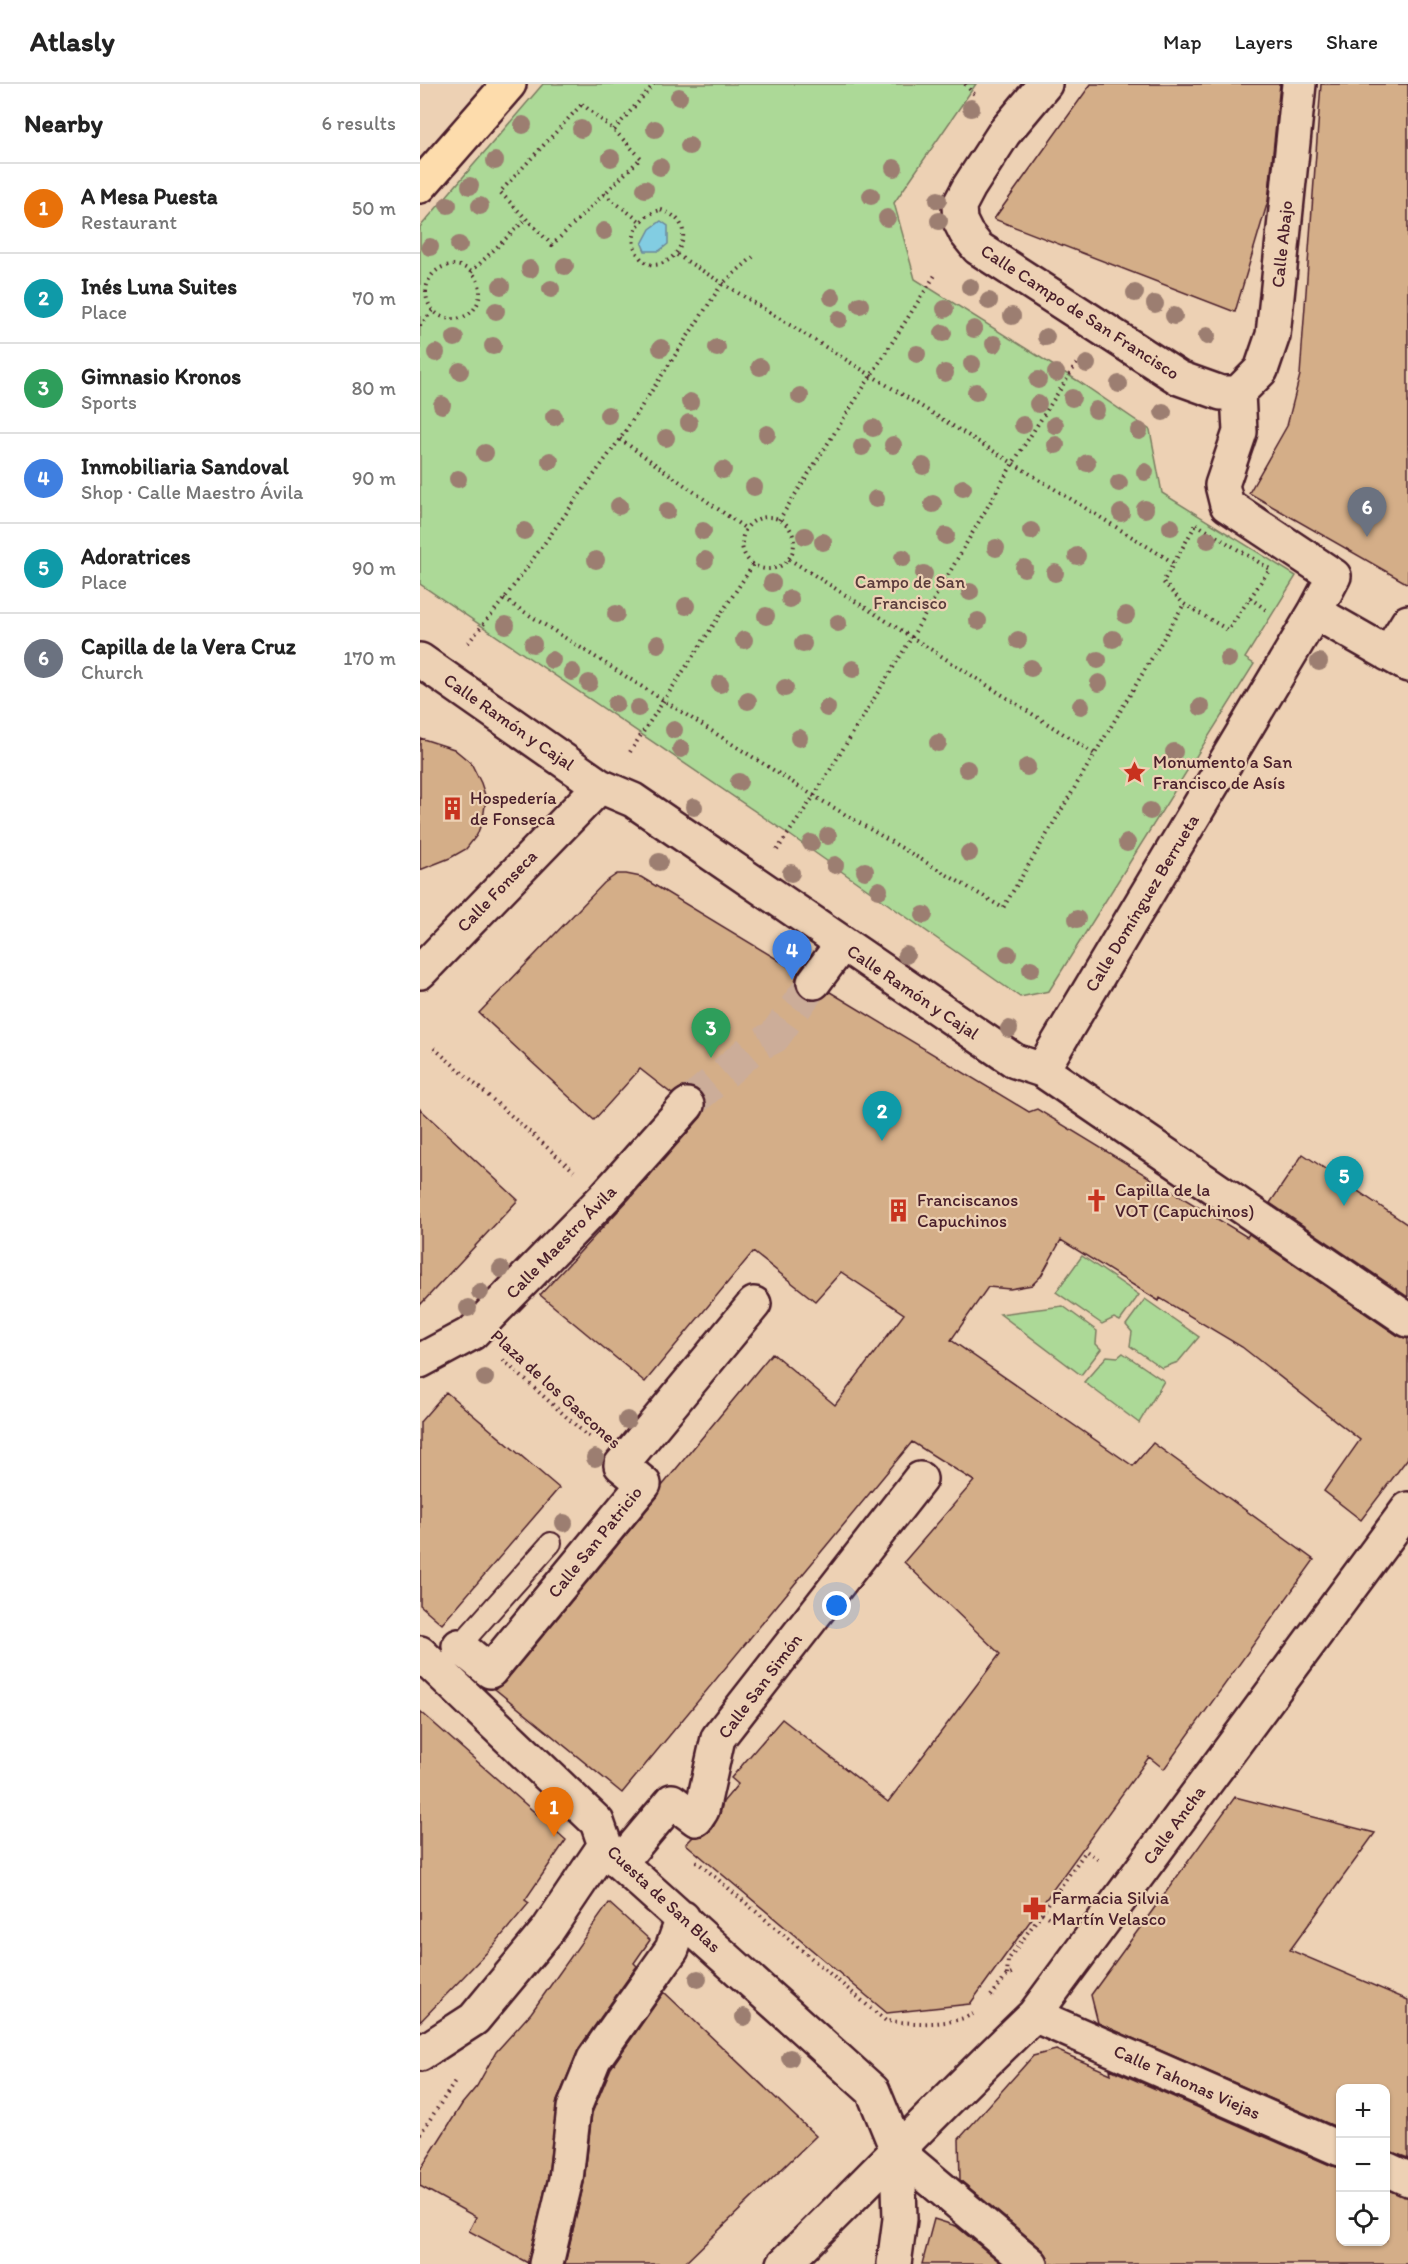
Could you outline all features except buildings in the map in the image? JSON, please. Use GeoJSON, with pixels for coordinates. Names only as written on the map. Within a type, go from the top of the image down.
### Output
{"type":"FeatureCollection","features":[{"type":"Feature","properties":{"kind":"highway"},"geometry":{"type":"LineString","coordinates":[[420,186],[508,84]]}},
{"type":"Feature","properties":{"kind":"street"},"geometry":{"type":"LineString","coordinates":[[463,136],[486,84]]}},
{"type":"Feature","properties":{"kind":"street","name":"Calle Campo de San Francisco"},"geometry":{"type":"LineString","coordinates":[[1045,84],[1004,132],[969,187],[959,207],[960,221],[966,233],[978,248],[1179,378],[1221,393],[1238,393]]}},
{"type":"Feature","properties":{"kind":"street","name":"Calle Abajo"},"geometry":{"type":"LineString","coordinates":[[1238,393],[1261,370],[1273,335],[1299,84]]}},
{"type":"Feature","properties":{"kind":"street"},"geometry":{"type":"LineString","coordinates":[[1238,393],[1240,432],[1222,485],[1227,505],[1334,576],[1315,612],[1398,660],[1408,622]]}},
{"type":"Feature","properties":{"kind":"street","name":"Calle Domínguez Berrueta"},"geometry":{"type":"LineString","coordinates":[[1042,1070],[1315,612]]}},
{"type":"Feature","properties":{"kind":"street","name":"Calle Ramón y Cajal"},"geometry":{"type":"LineString","coordinates":[[420,660],[600,786],[633,801],[1015,1061],[1042,1070],[1408,1320]]}},
{"type":"Feature","properties":{"kind":"street","name":"Calle Fonseca"},"geometry":{"type":"LineString","coordinates":[[420,972],[600,786]]}},
{"type":"Feature","properties":{"kind":"street"},"geometry":{"type":"LineString","coordinates":[[814,982],[842,944]]}},
{"type":"Feature","properties":{"kind":"street","name":"Calle Maestro Ávila"},"geometry":{"type":"LineString","coordinates":[[420,1361],[472,1334],[604,1198],[687,1105]]}},
{"type":"Feature","properties":{"kind":"street","name":"Calle San Patricio"},"geometry":{"type":"LineString","coordinates":[[439,1656],[490,1671],[644,1484],[621,1465],[754,1304]]}},
{"type":"Feature","properties":{"kind":"street","name":"Calle San Simón"},"geometry":{"type":"LineString","coordinates":[[613,1854],[672,1801],[696,1819],[702,1810],[718,1738],[920,1479]]}},
{"type":"Feature","properties":{"kind":"street","name":"Calle Ancha"},"geometry":{"type":"LineString","coordinates":[[784,2264],[898,2152],[973,2073],[1034,2015],[1408,1509]]}},
{"type":"Feature","properties":{"kind":"street","name":"Cuesta de San Blas"},"geometry":{"type":"LineString","coordinates":[[439,1656],[597,1822],[613,1854],[873,2091],[898,2152]]}},
{"type":"Feature","properties":{"kind":"street"},"geometry":{"type":"LineString","coordinates":[[420,2054],[474,2019],[613,1854]]}},
{"type":"Feature","properties":{"kind":"street"},"geometry":{"type":"LineString","coordinates":[[546,2264],[566,2179],[574,2108],[594,2059],[672,1949],[683,1918]]}},
{"type":"Feature","properties":{"kind":"street","name":"Calle Tahonas Viejas"},"geometry":{"type":"LineString","coordinates":[[1034,2015],[1336,2147]]}},
{"type":"Feature","properties":{"kind":"street"},"geometry":{"type":"LineString","coordinates":[[894,2264],[900,2219],[898,2152]]}},
{"type":"Feature","properties":{"kind":"street"},"geometry":{"type":"LineString","coordinates":[[898,2152],[1031,2264]]}},
{"type":"Feature","properties":{"kind":"street"},"geometry":{"type":"LineString","coordinates":[[1390,2171],[1408,2179]]}},
{"type":"Feature","properties":{"kind":"lane","name":"Calle San Patricio"},"geometry":{"type":"LineString","coordinates":[[439,1656],[550,1543]]}},
{"type":"Feature","properties":{"kind":"path"},"geometry":{"type":"LineString","coordinates":[[614,130],[654,84]]}},
{"type":"Feature","properties":{"kind":"path"},"geometry":{"type":"LineString","coordinates":[[965,84],[976,96]]}},
{"type":"Feature","properties":{"kind":"path"},"geometry":{"type":"LineString","coordinates":[[582,104],[614,130],[641,158],[552,245],[500,192],[582,104]]}},
{"type":"Feature","properties":{"kind":"path"},"geometry":{"type":"LineString","coordinates":[[604,194],[641,222]]}},
{"type":"Feature","properties":{"kind":"path"},"geometry":{"type":"LineString","coordinates":[[661,210],[671,213],[680,223],[684,236],[676,255],[665,264],[645,261],[637,255],[633,245],[634,236],[641,222],[651,212],[661,210]]}},
{"type":"Feature","properties":{"kind":"path"},"geometry":{"type":"LineString","coordinates":[[471,272],[526,219]]}},
{"type":"Feature","properties":{"kind":"path"},"geometry":{"type":"LineString","coordinates":[[676,255],[1174,563]]}},
{"type":"Feature","properties":{"kind":"path"},"geometry":{"type":"LineString","coordinates":[[468,643],[504,599],[620,439],[722,284],[753,257]]}},
{"type":"Feature","properties":{"kind":"path"},"geometry":{"type":"LineString","coordinates":[[454,265],[463,267],[477,279],[480,296],[472,311],[465,316],[448,319],[433,310],[426,293],[427,284],[437,270],[454,265]]}},
{"type":"Feature","properties":{"kind":"path"},"geometry":{"type":"LineString","coordinates":[[779,520],[937,272]]}},
{"type":"Feature","properties":{"kind":"path"},"geometry":{"type":"LineString","coordinates":[[420,326],[433,310]]}},
{"type":"Feature","properties":{"kind":"path"},"geometry":{"type":"LineString","coordinates":[[775,853],[814,796],[912,637],[1013,464],[1077,363]]}},
{"type":"Feature","properties":{"kind":"path"},"geometry":{"type":"LineString","coordinates":[[620,439],[746,529]]}},
{"type":"Feature","properties":{"kind":"path"},"geometry":{"type":"LineString","coordinates":[[770,517],[779,520],[787,525],[792,533],[794,542],[789,559],[783,565],[768,569],[753,565],[742,548],[742,538],[746,529],[752,522],[761,518],[770,517]]}},
{"type":"Feature","properties":{"kind":"path"},"geometry":{"type":"LineString","coordinates":[[1196,524],[1163,582],[1184,604],[1228,630],[1270,569]]}},
{"type":"Feature","properties":{"kind":"path"},"geometry":{"type":"LineString","coordinates":[[789,559],[1095,754]]}},
{"type":"Feature","properties":{"kind":"path"},"geometry":{"type":"LineString","coordinates":[[630,752],[753,565]]}},
{"type":"Feature","properties":{"kind":"path"},"geometry":{"type":"LineString","coordinates":[[1250,598],[1274,615]]}},
{"type":"Feature","properties":{"kind":"path"},"geometry":{"type":"LineString","coordinates":[[504,599],[814,796],[1003,908],[1184,604]]}},
{"type":"Feature","properties":{"kind":"path"},"geometry":{"type":"LineString","coordinates":[[434,1048],[566,1164]]}},
{"type":"Feature","properties":{"kind":"path","name":"Plaza de los Gascones"},"geometry":{"type":"LineString","coordinates":[[472,1334],[621,1465]]}},
{"type":"Feature","properties":{"kind":"path"},"geometry":{"type":"LineString","coordinates":[[1007,1975],[1008,1960],[1086,1851],[1107,1865]]}},
{"type":"Feature","properties":{"kind":"path"},"geometry":{"type":"LineString","coordinates":[[690,1856],[886,2020],[918,2023],[961,2020],[981,2010]]}},
{"type":"Feature","properties":{"kind":"path"},"geometry":{"type":"LineString","coordinates":[[987,2001],[1007,1975],[1017,1970]]}},
{"type":"Feature","properties":{"kind":"path"},"geometry":{"type":"LineString","coordinates":[[420,2134],[457,2079]]}},
{"type":"Feature","properties":{"kind":"green space","name":"Campo de San Francisco"},"geometry":{"type":"Polygon","coordinates":[[[543,84],[976,84],[894,203],[915,279],[1078,381],[1150,430],[1162,493],[1296,576],[1245,658],[1254,664],[1049,991],[1020,997],[787,833],[420,584],[420,227],[543,84]]]}},
{"type":"Feature","properties":{"kind":"green space"},"geometry":{"type":"Polygon","coordinates":[[[1082,1256],[1139,1295],[1120,1321],[1114,1318],[1102,1324],[1056,1292],[1082,1256]]]}},
{"type":"Feature","properties":{"kind":"green space"},"geometry":{"type":"Polygon","coordinates":[[[1145,1299],[1199,1337],[1178,1362],[1162,1368],[1130,1346],[1132,1332],[1126,1325],[1145,1299]]]}},
{"type":"Feature","properties":{"kind":"green space"},"geometry":{"type":"Polygon","coordinates":[[[1063,1306],[1097,1331],[1096,1344],[1101,1349],[1081,1375],[1000,1314],[1063,1306]]]}},
{"type":"Feature","properties":{"kind":"green space"},"geometry":{"type":"Polygon","coordinates":[[[1123,1353],[1164,1381],[1139,1423],[1084,1382],[1107,1356],[1118,1357],[1123,1353]]]}},
{"type":"Feature","properties":{"kind":"water"},"geometry":{"type":"Polygon","coordinates":[[[661,221],[668,226],[668,244],[659,251],[645,251],[642,244],[650,229],[661,221]]]}},
{"type":"Feature","properties":{"kind":"tunnel"},"geometry":{"type":"LineString","coordinates":[[687,1105],[754,1047],[774,1037],[814,982]]}},
{"type":"Feature","properties":{"kind":"place","name":"Capilla de la Vera Cruz"},"geometry":{"type":"Point","coordinates":[1367,537]}},
{"type":"Feature","properties":{"kind":"place","name":"Monumento a San Francisco de Asís"},"geometry":{"type":"Point","coordinates":[1135,772]}},
{"type":"Feature","properties":{"kind":"place","name":"Hospedería de Fonseca"},"geometry":{"type":"Point","coordinates":[452,808]}},
{"type":"Feature","properties":{"kind":"place","name":"Inmobiliaria Sandoval"},"geometry":{"type":"Point","coordinates":[792,980]}},
{"type":"Feature","properties":{"kind":"place","name":"Gimnasio Kronos"},"geometry":{"type":"Point","coordinates":[711,1058]}},
{"type":"Feature","properties":{"kind":"place","name":"Inés Luna Suites"},"geometry":{"type":"Point","coordinates":[882,1141]}},
{"type":"Feature","properties":{"kind":"place","name":"Capilla de la VOT (Capuchinos)"},"geometry":{"type":"Point","coordinates":[1097,1200]}},
{"type":"Feature","properties":{"kind":"place","name":"Adoratrices"},"geometry":{"type":"Point","coordinates":[1344,1206]}},
{"type":"Feature","properties":{"kind":"place","name":"Franciscanos Capuchinos"},"geometry":{"type":"Point","coordinates":[899,1210]}},
{"type":"Feature","properties":{"kind":"place","name":"A Mesa Puesta"},"geometry":{"type":"Point","coordinates":[554,1837]}},
{"type":"Feature","properties":{"kind":"place","name":"Farmacia Silvia Martín Velasco"},"geometry":{"type":"Point","coordinates":[1034,1908]}}]}
